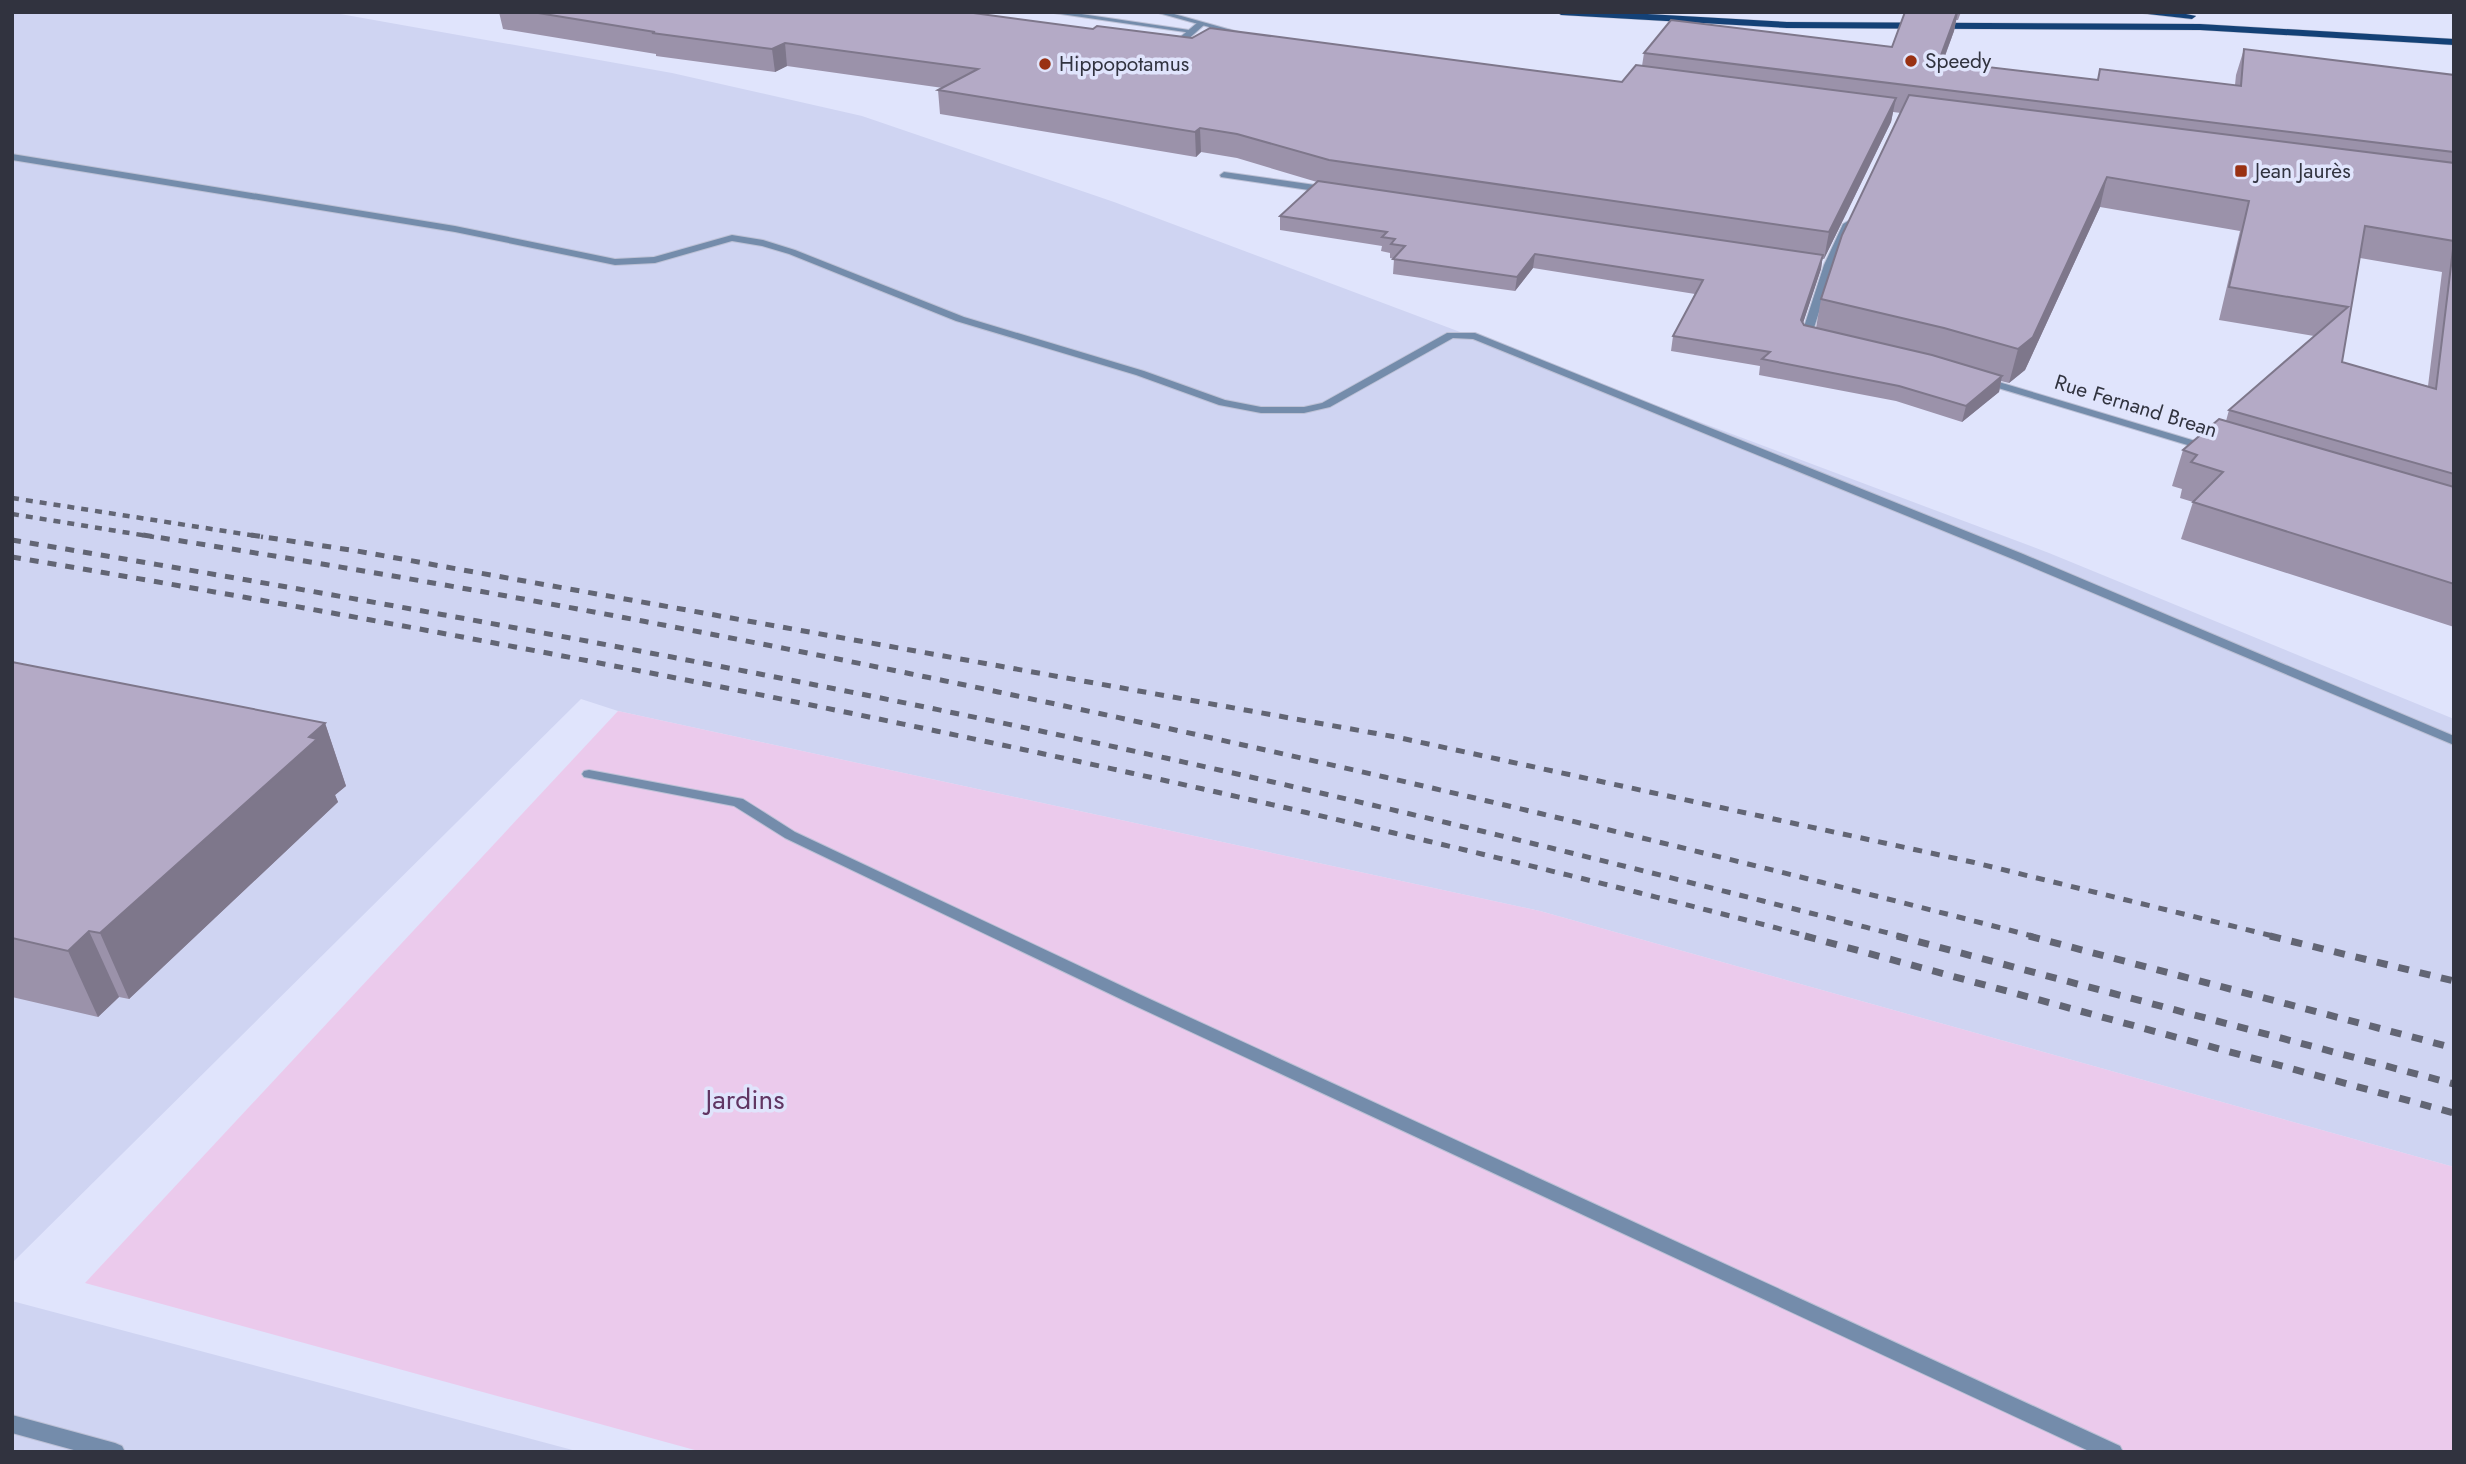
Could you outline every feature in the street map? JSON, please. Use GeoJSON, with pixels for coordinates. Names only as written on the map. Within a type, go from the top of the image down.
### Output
{"type":"FeatureCollection","features":[{"type":"Feature","properties":{"kind":"main road"},"geometry":{"type":"LineString","coordinates":[[1561,12],[1787,25],[2200,27],[2454,42]]}},
{"type":"Feature","properties":{"kind":"main road"},"geometry":{"type":"LineString","coordinates":[[2134,12],[2229,18]]}},
{"type":"Feature","properties":{"kind":"street"},"geometry":{"type":"LineString","coordinates":[[1050,12],[1250,35]]}},
{"type":"Feature","properties":{"kind":"street"},"geometry":{"type":"LineString","coordinates":[[1158,12],[1197,28]]}},
{"type":"Feature","properties":{"kind":"street"},"geometry":{"type":"LineString","coordinates":[[1166,46],[1182,40],[1197,28]]}},
{"type":"Feature","properties":{"kind":"street"},"geometry":{"type":"LineString","coordinates":[[12,157],[455,229],[615,262],[655,260],[700,244],[733,238],[763,243],[960,319],[1140,373],[1223,403],[1252,409],[1283,411],[1317,408],[1451,335],[1475,336],[2019,557],[2454,741]]}},
{"type":"Feature","properties":{"kind":"street"},"geometry":{"type":"LineString","coordinates":[[1224,175],[1334,191]]}},
{"type":"Feature","properties":{"kind":"street"},"geometry":{"type":"LineString","coordinates":[[1831,342],[1806,335],[1829,265],[1853,215]]}},
{"type":"Feature","properties":{"kind":"street"},"geometry":{"type":"LineString","coordinates":[[1815,263],[1829,265]]}},
{"type":"Feature","properties":{"kind":"street","name":"Rue Fernand Brean"},"geometry":{"type":"LineString","coordinates":[[1972,377],[2226,453]]}},
{"type":"Feature","properties":{"kind":"street"},"geometry":{"type":"LineString","coordinates":[[589,774],[738,802],[790,835],[1135,999],[2113,1452]]}},
{"type":"Feature","properties":{"kind":"street"},"geometry":{"type":"LineString","coordinates":[[12,1424],[115,1452]]}},
{"type":"Feature","properties":{"kind":"shaded area"},"geometry":{"type":"Polygon","coordinates":[[[12,12],[329,12],[672,73],[862,116],[1114,202],[2049,553],[2454,719],[2454,1167],[1540,911],[618,711],[581,699],[12,1263],[12,12]]]}},
{"type":"Feature","properties":{"kind":"shaded area"},"geometry":{"type":"Polygon","coordinates":[[[12,1301],[580,1452],[12,1452],[12,1301]]]}},
{"type":"Feature","properties":{"kind":"green space","name":"Jardins"},"geometry":{"type":"Polygon","coordinates":[[[618,711],[1540,911],[2454,1167],[2454,1452],[702,1452],[85,1283],[618,711]]]}},
{"type":"Feature","properties":{"kind":"building"},"geometry":{"type":"Polygon","coordinates":[[[532,12],[966,12],[1093,29],[1097,26],[1192,38],[1210,28],[1622,82],[1636,65],[1896,98],[1829,232],[1329,160],[1237,134],[1200,128],[1195,132],[938,90],[978,69],[785,43],[772,49],[652,33],[655,32],[532,12]]]}},
{"type":"Feature","properties":{"kind":"building"},"geometry":{"type":"Polygon","coordinates":[[[1905,12],[1957,12],[1940,58],[1980,63],[1979,66],[2098,80],[2100,69],[2241,86],[2244,49],[2454,75],[2454,152],[1644,53],[1671,20],[1892,47],[1905,12]]]}},
{"type":"Feature","properties":{"kind":"building"},"geometry":{"type":"Polygon","coordinates":[[[1909,95],[2454,163],[2454,241],[2454,474],[2229,410],[2348,307],[2229,287],[2249,201],[2107,177],[2033,337],[2018,349],[1944,328],[1821,299],[1842,235],[1909,95]],[[2365,226],[2342,362],[2436,389],[2454,241],[2365,226]]]}},
{"type":"Feature","properties":{"kind":"building"},"geometry":{"type":"Polygon","coordinates":[[[1318,181],[1823,255],[1801,320],[1804,325],[1932,355],[2002,376],[1966,406],[1899,386],[1762,359],[1770,352],[1673,336],[1703,280],[1535,254],[1517,277],[1393,259],[1405,246],[1391,244],[1395,239],[1382,237],[1387,232],[1280,216],[1318,181]]]}},
{"type":"Feature","properties":{"kind":"building"},"geometry":{"type":"Polygon","coordinates":[[[2219,419],[2454,487],[2454,584],[2193,502],[2223,472],[2191,462],[2197,455],[2183,450],[2219,419]]]}},
{"type":"Feature","properties":{"kind":"building"},"geometry":{"type":"Polygon","coordinates":[[[12,662],[325,723],[309,737],[317,739],[100,933],[89,931],[68,951],[12,938],[12,662]]]}},
{"type":"Feature","properties":{"kind":"railway"},"geometry":{"type":"LineString","coordinates":[[12,498],[263,537]]}},
{"type":"Feature","properties":{"kind":"railway"},"geometry":{"type":"LineString","coordinates":[[12,514],[154,537]]}},
{"type":"Feature","properties":{"kind":"railway"},"geometry":{"type":"LineString","coordinates":[[143,535],[620,617],[1094,712],[1567,820],[2036,937]]}},
{"type":"Feature","properties":{"kind":"railway"},"geometry":{"type":"LineString","coordinates":[[251,535],[357,551],[1396,737],[1972,862],[2277,937]]}},
{"type":"Feature","properties":{"kind":"railway"},"geometry":{"type":"LineString","coordinates":[[12,540],[620,647],[923,706],[1309,790],[1650,872],[1904,937]]}},
{"type":"Feature","properties":{"kind":"railway"},"geometry":{"type":"LineString","coordinates":[[12,557],[465,637],[916,727],[1365,826],[1811,937]]}},
{"type":"Feature","properties":{"kind":"railway"},"geometry":{"type":"LineString","coordinates":[[1805,936],[2454,1113]]}},
{"type":"Feature","properties":{"kind":"railway"},"geometry":{"type":"LineString","coordinates":[[1897,936],[2454,1084]]}},
{"type":"Feature","properties":{"kind":"railway"},"geometry":{"type":"LineString","coordinates":[[2029,936],[2454,1048]]}},
{"type":"Feature","properties":{"kind":"railway"},"geometry":{"type":"LineString","coordinates":[[2270,936],[2454,981]]}},
{"type":"Feature","properties":{"kind":"place","name":"Speedy"},"geometry":{"type":"Point","coordinates":[1911,61]}},
{"type":"Feature","properties":{"kind":"place","name":"Hippopotamus"},"geometry":{"type":"Point","coordinates":[1045,64]}},
{"type":"Feature","properties":{"kind":"place","name":"Jean Jaurès"},"geometry":{"type":"Point","coordinates":[2241,171]}}]}
